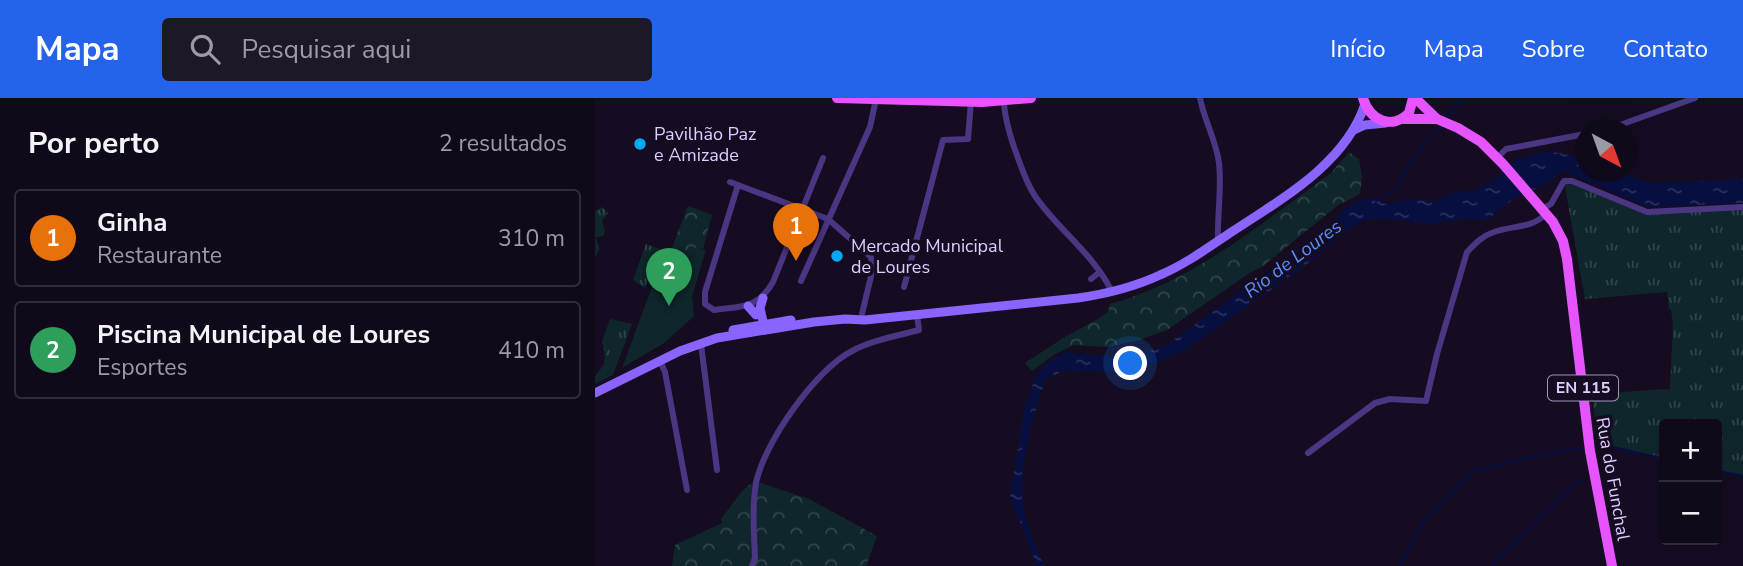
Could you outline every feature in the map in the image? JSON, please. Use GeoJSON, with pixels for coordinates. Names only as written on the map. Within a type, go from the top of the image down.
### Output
{"type":"FeatureCollection","features":[{"type":"Feature","properties":{"kind":"main road"},"geometry":{"type":"LineString","coordinates":[[837,98],[971,102],[1031,98]]}},
{"type":"Feature","properties":{"kind":"main road"},"geometry":{"type":"LineString","coordinates":[[1403,119],[1409,113],[1414,98]]}},
{"type":"Feature","properties":{"kind":"main road","name":"Rua do Funchal"},"geometry":{"type":"LineString","coordinates":[[1414,98],[1437,119],[1481,142],[1541,208],[1559,232],[1566,250],[1590,451],[1612,566]]}},
{"type":"Feature","properties":{"kind":"main road"},"geometry":{"type":"LineString","coordinates":[[1364,101],[1377,119],[1385,123]]}},
{"type":"Feature","properties":{"kind":"main road","name":"Rua do Funchal"},"geometry":{"type":"LineString","coordinates":[[1385,123],[1403,119],[1437,119]]}},
{"type":"Feature","properties":{"kind":"street"},"geometry":{"type":"LineString","coordinates":[[1200,98],[1215,142],[1220,176],[1218,241]]}},
{"type":"Feature","properties":{"kind":"street"},"geometry":{"type":"LineString","coordinates":[[1637,119],[1695,98]]}},
{"type":"Feature","properties":{"kind":"street"},"geometry":{"type":"LineString","coordinates":[[801,281],[870,127],[876,99]]}},
{"type":"Feature","properties":{"kind":"street"},"geometry":{"type":"LineString","coordinates":[[1004,100],[1011,138],[1033,193],[1106,279],[1112,292]]}},
{"type":"Feature","properties":{"kind":"street"},"geometry":{"type":"LineString","coordinates":[[1355,130],[1364,101]]}},
{"type":"Feature","properties":{"kind":"street"},"geometry":{"type":"LineString","coordinates":[[904,287],[943,140],[968,138],[971,102]]}},
{"type":"Feature","properties":{"kind":"street"},"geometry":{"type":"LineString","coordinates":[[717,338],[765,327],[893,317],[1078,298],[1112,292],[1161,275],[1218,241],[1306,181],[1355,130],[1366,125],[1385,123]]}},
{"type":"Feature","properties":{"kind":"street"},"geometry":{"type":"LineString","coordinates":[[1500,161],[1506,149],[1575,136]]}},
{"type":"Feature","properties":{"kind":"street"},"geometry":{"type":"LineString","coordinates":[[749,326],[773,282],[823,158]]}},
{"type":"Feature","properties":{"kind":"street"},"geometry":{"type":"LineString","coordinates":[[1308,453],[1375,403],[1390,399],[1426,401],[1467,253],[1479,240],[1495,231],[1535,223],[1541,208],[1551,204],[1564,181],[1572,181],[1647,212],[1743,207]]}},
{"type":"Feature","properties":{"kind":"street"},"geometry":{"type":"LineString","coordinates":[[730,182],[828,219],[871,257],[872,272],[854,318]]}},
{"type":"Feature","properties":{"kind":"street"},"geometry":{"type":"LineString","coordinates":[[738,185],[706,286],[705,304],[714,310],[748,306],[763,298]]}},
{"type":"Feature","properties":{"kind":"street"},"geometry":{"type":"LineString","coordinates":[[1091,279],[1100,272]]}},
{"type":"Feature","properties":{"kind":"street"},"geometry":{"type":"LineString","coordinates":[[763,298],[760,309],[765,327]]}},
{"type":"Feature","properties":{"kind":"street"},"geometry":{"type":"LineString","coordinates":[[748,306],[756,315]]}},
{"type":"Feature","properties":{"kind":"street"},"geometry":{"type":"LineString","coordinates":[[752,566],[755,558],[754,503],[757,481],[763,462],[791,411],[847,353],[919,330],[917,314]]}},
{"type":"Feature","properties":{"kind":"street"},"geometry":{"type":"LineString","coordinates":[[595,393],[734,329],[765,327]]}},
{"type":"Feature","properties":{"kind":"street"},"geometry":{"type":"LineString","coordinates":[[701,344],[717,470]]}},
{"type":"Feature","properties":{"kind":"street"},"geometry":{"type":"LineString","coordinates":[[660,361],[665,372],[687,490]]}},
{"type":"Feature","properties":{"kind":"green space"},"geometry":{"type":"Polygon","coordinates":[[[1349,152],[1359,159],[1362,177],[1360,194],[1337,206],[1263,266],[1167,330],[1109,347],[1074,345],[1055,354],[1032,371],[1025,363],[1098,319],[1108,312],[1110,304],[1170,281],[1226,249],[1331,173],[1349,152]]]}},
{"type":"Feature","properties":{"kind":"green space"},"geometry":{"type":"Polygon","coordinates":[[[1564,181],[1647,212],[1743,207],[1743,476],[1722,472],[1722,419],[1659,419],[1659,458],[1598,446],[1592,394],[1670,389],[1673,324],[1667,292],[1585,299],[1564,181]]]}},
{"type":"Feature","properties":{"kind":"green space"},"geometry":{"type":"Polygon","coordinates":[[[688,206],[712,215],[703,249],[696,247],[692,258],[671,250],[688,206]]]}},
{"type":"Feature","properties":{"kind":"green space"},"geometry":{"type":"Polygon","coordinates":[[[602,207],[608,213],[602,221],[605,232],[603,236],[596,237],[599,249],[595,258],[595,211],[602,207]]]}},
{"type":"Feature","properties":{"kind":"green space"},"geometry":{"type":"Polygon","coordinates":[[[646,244],[660,249],[645,288],[633,280],[646,244]]]}},
{"type":"Feature","properties":{"kind":"green space"},"geometry":{"type":"Polygon","coordinates":[[[696,247],[706,250],[692,296],[694,316],[664,343],[622,368],[652,287],[656,289],[671,250],[692,258],[696,247]]]}},
{"type":"Feature","properties":{"kind":"green space"},"geometry":{"type":"Polygon","coordinates":[[[610,319],[632,324],[613,375],[595,384],[595,376],[604,365],[602,341],[610,319]]]}},
{"type":"Feature","properties":{"kind":"green space"},"geometry":{"type":"Polygon","coordinates":[[[754,481],[809,499],[877,536],[866,566],[672,566],[675,545],[722,523],[721,519],[742,491],[754,481]]]}},
{"type":"Feature","properties":{"kind":"water","name":"Rio de Loures"},"geometry":{"type":"Polygon","coordinates":[[[1548,151],[1575,156],[1575,176],[1563,171],[1542,186],[1516,197],[1487,220],[1467,219],[1429,224],[1387,219],[1365,220],[1184,351],[1142,368],[1117,372],[1063,371],[1045,380],[1031,427],[1024,462],[1022,494],[1025,516],[1044,566],[1037,566],[1010,497],[1024,410],[1035,378],[1048,362],[1066,352],[1117,357],[1162,348],[1287,258],[1359,201],[1373,197],[1385,204],[1407,200],[1435,201],[1458,191],[1474,191],[1494,180],[1516,159],[1548,151]]]}},
{"type":"Feature","properties":{"kind":"water"},"geometry":{"type":"Polygon","coordinates":[[[1638,179],[1650,183],[1743,179],[1743,203],[1649,207],[1589,182],[1638,182],[1638,179]]]}},
{"type":"Feature","properties":{"kind":"waterway"},"geometry":{"type":"LineString","coordinates":[[1376,201],[1396,189],[1410,163],[1430,137],[1437,133],[1462,98]]}},
{"type":"Feature","properties":{"kind":"waterway"},"geometry":{"type":"LineString","coordinates":[[1596,446],[1603,445],[1659,458]]}},
{"type":"Feature","properties":{"kind":"waterway"},"geometry":{"type":"LineString","coordinates":[[1400,566],[1422,523],[1472,472],[1533,456],[1582,448]]}},
{"type":"Feature","properties":{"kind":"waterway"},"geometry":{"type":"LineString","coordinates":[[1722,472],[1743,476]]}},
{"type":"Feature","properties":{"kind":"waterway"},"geometry":{"type":"LineString","coordinates":[[1491,566],[1582,478]]}},
{"type":"Feature","properties":{"kind":"place","name":"Pavilhão Paz e Amizade"},"geometry":{"type":"Point","coordinates":[640,144]}},
{"type":"Feature","properties":{"kind":"place","name":"Mercado Municipal de Loures"},"geometry":{"type":"Point","coordinates":[837,256]}},
{"type":"Feature","properties":{"kind":"place","name":"Ginha"},"geometry":{"type":"Point","coordinates":[796,261]}},
{"type":"Feature","properties":{"kind":"place","name":"Piscina Municipal de Loures"},"geometry":{"type":"Point","coordinates":[669,306]}}]}
